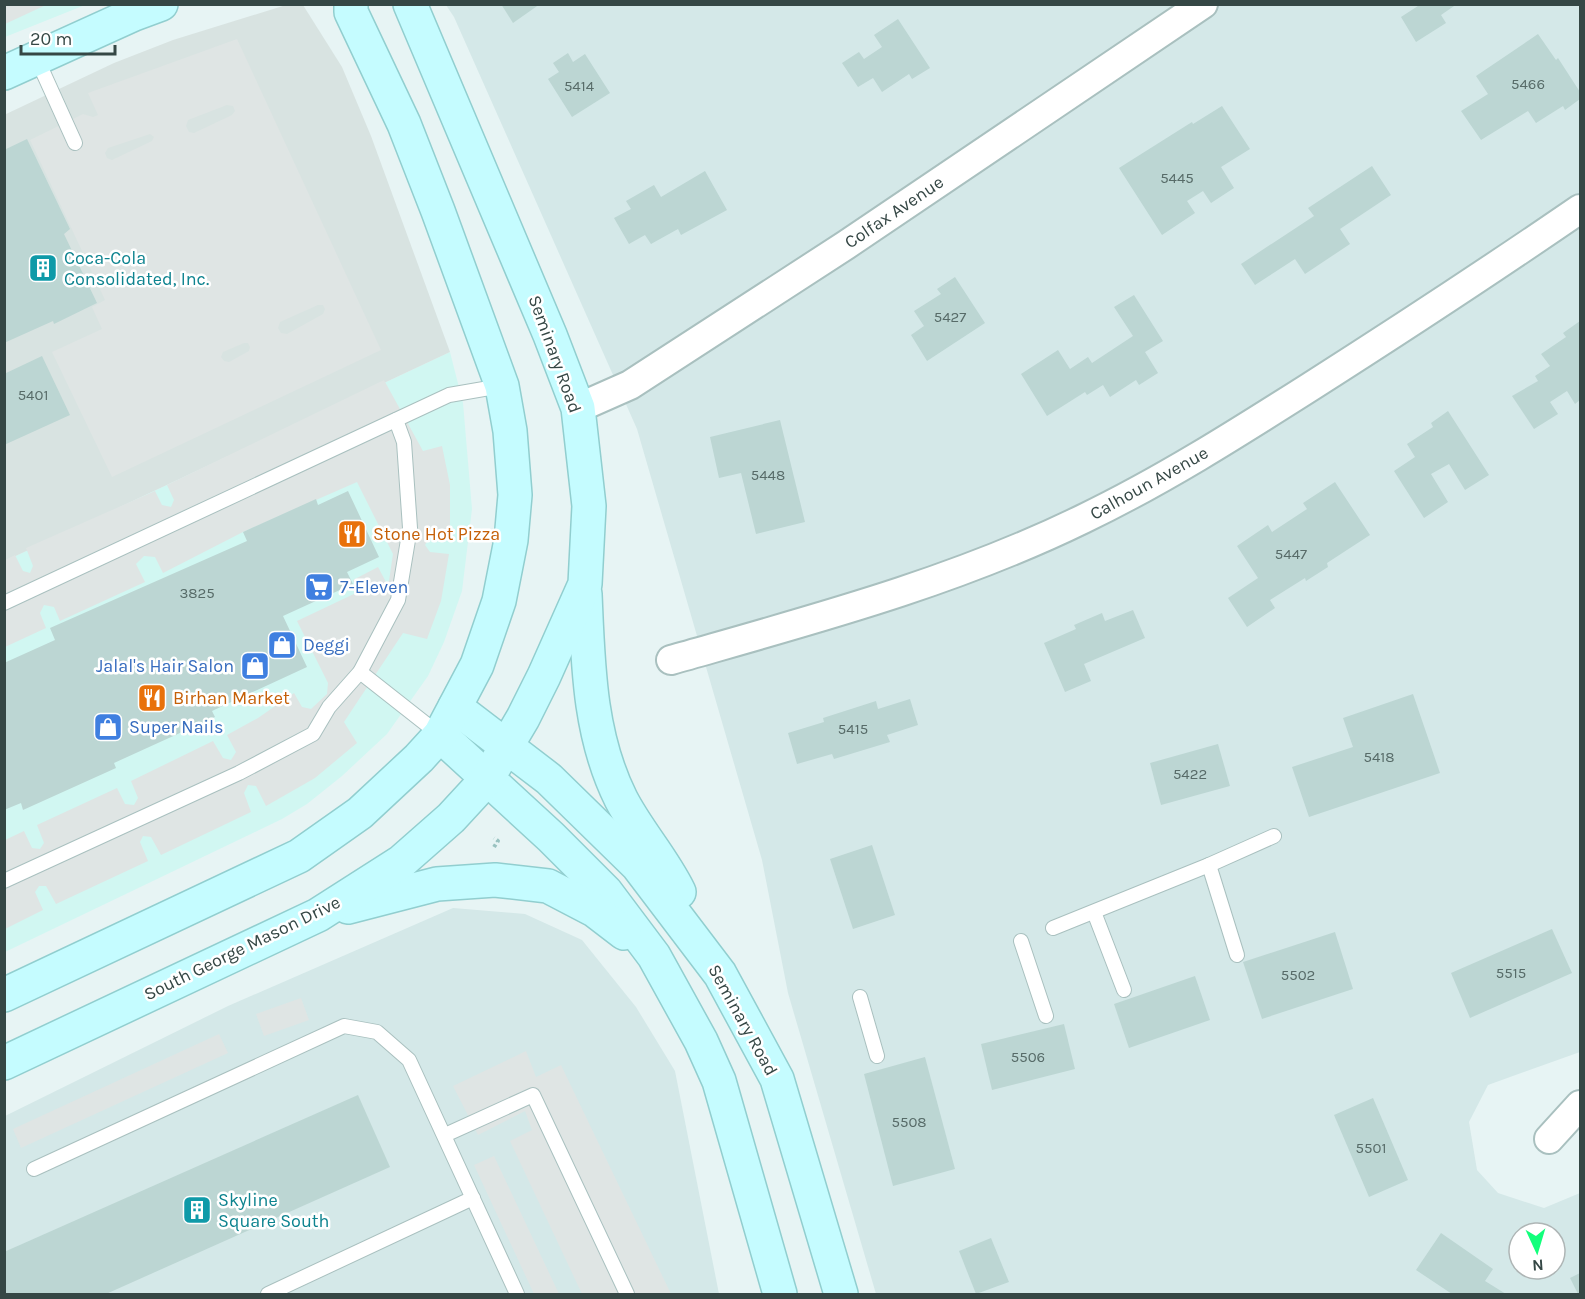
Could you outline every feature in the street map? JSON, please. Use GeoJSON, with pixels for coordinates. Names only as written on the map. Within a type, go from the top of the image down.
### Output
{"type":"FeatureCollection","features":[{"type":"Feature","properties":{"kind":"main road"},"geometry":{"type":"LineString","coordinates":[[4,73],[161,4]]}},
{"type":"Feature","properties":{"kind":"main road"},"geometry":{"type":"LineString","coordinates":[[4,995],[299,856],[360,813],[398,780],[440,735],[477,665],[499,601],[511,540],[515,495],[510,431],[502,386],[404,124],[351,12],[351,4]]}},
{"type":"Feature","properties":{"kind":"main road","name":"Seminary Road"},"geometry":{"type":"LineString","coordinates":[[410,4],[550,335],[578,408],[589,506],[585,584],[544,676],[487,779]]}},
{"type":"Feature","properties":{"kind":"main road"},"geometry":{"type":"LineString","coordinates":[[585,584],[588,668],[597,731],[611,777],[623,802],[669,870],[720,974]]}},
{"type":"Feature","properties":{"kind":"main road","name":"Seminary Road"},"geometry":{"type":"LineString","coordinates":[[455,707],[549,779],[638,866],[720,974],[777,1079],[841,1294]]}},
{"type":"Feature","properties":{"kind":"main road"},"geometry":{"type":"LineString","coordinates":[[440,735],[606,891],[654,956],[701,1041],[718,1081],[780,1294]]}},
{"type":"Feature","properties":{"kind":"main road","name":"South George Mason Drive"},"geometry":{"type":"LineString","coordinates":[[4,1063],[318,915],[401,862],[451,818],[487,779]]}},
{"type":"Feature","properties":{"kind":"main road"},"geometry":{"type":"LineString","coordinates":[[318,915],[437,884],[495,880],[548,886],[594,910],[654,956]]}},
{"type":"Feature","properties":{"kind":"street","name":"Colfax Avenue"},"geometry":{"type":"LineString","coordinates":[[578,408],[640,379],[846,245],[1203,4]]}},
{"type":"Feature","properties":{"kind":"street","name":"Calhoun Avenue"},"geometry":{"type":"LineString","coordinates":[[671,660],[938,580],[1084,519],[1211,449],[1450,299],[1581,209]]}},
{"type":"Feature","properties":{"kind":"street"},"geometry":{"type":"LineString","coordinates":[[1549,1139],[1581,1105]]}},
{"type":"Feature","properties":{"kind":"lane"},"geometry":{"type":"LineString","coordinates":[[37,59],[75,143]]}},
{"type":"Feature","properties":{"kind":"lane"},"geometry":{"type":"LineString","coordinates":[[4,603],[449,395],[502,386]]}},
{"type":"Feature","properties":{"kind":"lane"},"geometry":{"type":"LineString","coordinates":[[4,881],[239,772],[313,734],[329,706],[360,672],[398,600],[410,528],[404,442],[396,420]]}},
{"type":"Feature","properties":{"kind":"lane"},"geometry":{"type":"LineString","coordinates":[[360,672],[440,735]]}},
{"type":"Feature","properties":{"kind":"lane"},"geometry":{"type":"LineString","coordinates":[[1053,928],[1274,836]]}},
{"type":"Feature","properties":{"kind":"lane"},"geometry":{"type":"LineString","coordinates":[[1209,865],[1237,955]]}},
{"type":"Feature","properties":{"kind":"lane"},"geometry":{"type":"LineString","coordinates":[[1094,912],[1124,990]]}},
{"type":"Feature","properties":{"kind":"lane"},"geometry":{"type":"LineString","coordinates":[[1021,941],[1046,1016]]}},
{"type":"Feature","properties":{"kind":"lane"},"geometry":{"type":"LineString","coordinates":[[860,997],[877,1056]]}},
{"type":"Feature","properties":{"kind":"lane"},"geometry":{"type":"LineString","coordinates":[[34,1169],[344,1026],[377,1032],[409,1060],[517,1294]]}},
{"type":"Feature","properties":{"kind":"lane"},"geometry":{"type":"LineString","coordinates":[[444,1136],[533,1095],[627,1294]]}},
{"type":"Feature","properties":{"kind":"lane"},"geometry":{"type":"LineString","coordinates":[[268,1294],[473,1198]]}},
{"type":"Feature","properties":{"kind":"shaded area"},"geometry":{"type":"Polygon","coordinates":[[[5,4],[46,4],[46,5],[5,24],[5,4]]]}},
{"type":"Feature","properties":{"kind":"shaded area"},"geometry":{"type":"Polygon","coordinates":[[[5,5],[85,5],[5,37],[5,5]]]}},
{"type":"Feature","properties":{"kind":"shaded area"},"geometry":{"type":"Polygon","coordinates":[[[286,5],[303,5],[342,67],[371,136],[450,352],[5,561],[4,115],[114,63],[173,40],[286,5]]]}},
{"type":"Feature","properties":{"kind":"shaded area"},"geometry":{"type":"Polygon","coordinates":[[[446,5],[1580,5],[1580,1052],[1488,1085],[1469,1122],[1477,1170],[1498,1193],[1544,1208],[1580,1193],[1580,1294],[876,1294],[788,993],[762,860],[637,429],[454,17],[446,5]]]}},
{"type":"Feature","properties":{"kind":"shaded area"},"geometry":{"type":"Polygon","coordinates":[[[237,39],[381,350],[112,477],[52,352],[102,329],[92,307],[105,300],[30,140],[83,114],[93,117],[98,115],[88,93],[237,39]],[[227,105],[188,120],[186,126],[189,132],[194,133],[232,115],[235,111],[233,106],[227,105]],[[150,134],[108,148],[105,153],[107,158],[112,160],[152,141],[154,137],[150,134]],[[318,305],[280,322],[278,328],[281,333],[287,334],[323,314],[325,309],[323,305],[318,305]],[[244,343],[223,352],[221,357],[224,361],[229,362],[249,351],[250,347],[248,343],[244,343]]]}},
{"type":"Feature","properties":{"kind":"shaded area"},"geometry":{"type":"Polygon","coordinates":[[[450,352],[463,403],[472,509],[462,591],[444,642],[428,676],[387,734],[342,776],[307,804],[282,819],[5,952],[5,561],[450,352]]]}},
{"type":"Feature","properties":{"kind":"shaded area"},"geometry":{"type":"Polygon","coordinates":[[[384,380],[423,451],[442,446],[450,485],[450,538],[430,537],[425,545],[430,552],[449,554],[441,601],[427,639],[403,633],[344,722],[357,743],[315,778],[266,806],[256,786],[248,785],[244,793],[251,812],[161,855],[151,837],[143,836],[140,842],[148,861],[56,904],[46,886],[39,886],[35,892],[43,910],[5,929],[5,840],[24,831],[32,848],[40,849],[44,843],[37,825],[117,788],[125,804],[134,805],[138,798],[131,781],[213,741],[223,758],[231,760],[236,752],[227,735],[258,718],[294,693],[302,707],[311,709],[327,694],[328,683],[297,621],[358,592],[353,580],[378,567],[386,582],[389,581],[393,554],[357,482],[243,532],[163,573],[155,557],[144,556],[136,564],[145,582],[60,621],[54,607],[44,605],[40,613],[46,628],[5,647],[5,560],[15,555],[23,571],[30,573],[33,566],[26,548],[155,491],[162,505],[171,507],[174,500],[167,485],[384,380]]]}},
{"type":"Feature","properties":{"kind":"shaded area"},"geometry":{"type":"Polygon","coordinates":[[[453,908],[525,914],[582,940],[636,1007],[675,1071],[719,1294],[5,1294],[5,1116],[228,1006],[453,908]]]}},
{"type":"Feature","properties":{"kind":"shaded area"},"geometry":{"type":"Polygon","coordinates":[[[301,998],[309,1020],[264,1036],[256,1014],[301,998]]]}},
{"type":"Feature","properties":{"kind":"shaded area"},"geometry":{"type":"Polygon","coordinates":[[[219,1034],[228,1053],[21,1148],[13,1129],[219,1034]]]}},
{"type":"Feature","properties":{"kind":"shaded area"},"geometry":{"type":"Polygon","coordinates":[[[526,1051],[536,1077],[561,1065],[671,1294],[582,1294],[510,1141],[532,1130],[525,1111],[478,1135],[453,1086],[526,1051]]]}},
{"type":"Feature","properties":{"kind":"shaded area"},"geometry":{"type":"Polygon","coordinates":[[[494,1156],[559,1294],[534,1294],[474,1165],[494,1156]]]}},
{"type":"Feature","properties":{"kind":"building"},"geometry":{"type":"Polygon","coordinates":[[[501,4],[540,4],[513,23],[501,4]]]}},
{"type":"Feature","properties":{"kind":"building"},"geometry":{"type":"Polygon","coordinates":[[[1421,4],[1457,4],[1441,15],[1446,23],[1416,42],[1401,17],[1421,4]]]}},
{"type":"Feature","properties":{"kind":"building"},"geometry":{"type":"Polygon","coordinates":[[[898,19],[930,68],[912,79],[909,74],[882,92],[873,78],[858,87],[842,63],[859,52],[864,59],[882,47],[874,35],[898,19]]]}},
{"type":"Feature","properties":{"kind":"building"},"geometry":{"type":"Polygon","coordinates":[[[1538,34],[1556,60],[1558,58],[1580,92],[1580,99],[1565,110],[1563,106],[1536,123],[1528,111],[1481,140],[1461,111],[1488,94],[1476,76],[1538,34]]]}},
{"type":"Feature","properties":{"kind":"building"},"geometry":{"type":"Polygon","coordinates":[[[568,53],[573,62],[585,54],[610,93],[572,117],[548,79],[559,72],[553,63],[568,53]]]}},
{"type":"Feature","properties":{"kind":"building"},"geometry":{"type":"Polygon","coordinates":[[[1222,106],[1250,149],[1221,167],[1234,188],[1211,203],[1203,191],[1187,201],[1195,213],[1162,235],[1119,168],[1222,106]]]}},
{"type":"Feature","properties":{"kind":"building","name":"Coca-Cola Consolidated, Inc."},"geometry":{"type":"Polygon","coordinates":[[[27,139],[70,229],[64,234],[97,303],[54,324],[53,321],[4,343],[4,150],[27,139]]]}},
{"type":"Feature","properties":{"kind":"building"},"geometry":{"type":"Polygon","coordinates":[[[1372,166],[1391,195],[1340,229],[1350,244],[1305,274],[1295,259],[1255,285],[1241,264],[1314,216],[1308,208],[1372,166]]]}},
{"type":"Feature","properties":{"kind":"building"},"geometry":{"type":"Polygon","coordinates":[[[705,171],[727,210],[681,235],[678,229],[651,244],[645,235],[629,244],[614,218],[631,209],[626,201],[654,185],[661,197],[705,171]]]}},
{"type":"Feature","properties":{"kind":"building"},"geometry":{"type":"Polygon","coordinates":[[[955,277],[985,323],[927,361],[911,335],[924,326],[914,311],[941,294],[937,289],[955,277]]]}},
{"type":"Feature","properties":{"kind":"building"},"geometry":{"type":"Polygon","coordinates":[[[1134,295],[1163,341],[1145,352],[1158,373],[1139,385],[1136,380],[1110,397],[1103,385],[1087,395],[1085,392],[1047,416],[1021,374],[1058,350],[1070,369],[1088,357],[1092,363],[1133,336],[1114,307],[1134,295]]]}},
{"type":"Feature","properties":{"kind":"building"},"geometry":{"type":"Polygon","coordinates":[[[1580,321],[1580,400],[1575,404],[1567,391],[1550,402],[1558,414],[1534,429],[1512,396],[1538,381],[1535,376],[1550,366],[1541,354],[1566,337],[1563,333],[1580,321]]]}},
{"type":"Feature","properties":{"kind":"building"},"geometry":{"type":"Polygon","coordinates":[[[42,356],[70,415],[4,445],[4,374],[42,356]]]}},
{"type":"Feature","properties":{"kind":"building"},"geometry":{"type":"Polygon","coordinates":[[[1448,411],[1489,475],[1465,490],[1449,464],[1431,474],[1448,502],[1424,518],[1394,471],[1415,457],[1407,444],[1433,427],[1431,423],[1448,411]]]}},
{"type":"Feature","properties":{"kind":"building"},"geometry":{"type":"Polygon","coordinates":[[[780,420],[805,522],[756,534],[741,473],[719,478],[710,437],[780,420]]]}},
{"type":"Feature","properties":{"kind":"building"},"geometry":{"type":"Polygon","coordinates":[[[1335,482],[1370,535],[1327,563],[1328,567],[1306,581],[1305,578],[1270,600],[1275,608],[1247,627],[1228,598],[1258,578],[1237,546],[1268,525],[1272,532],[1307,509],[1303,503],[1335,482]]]}},
{"type":"Feature","properties":{"kind":"building"},"geometry":{"type":"Polygon","coordinates":[[[348,491],[379,557],[347,572],[353,584],[283,616],[307,667],[212,711],[215,717],[114,763],[116,768],[23,810],[21,803],[4,810],[4,663],[55,640],[50,628],[247,541],[243,532],[316,499],[318,505],[348,491]]]}},
{"type":"Feature","properties":{"kind":"building"},"geometry":{"type":"Polygon","coordinates":[[[1133,610],[1145,638],[1084,664],[1091,681],[1065,692],[1044,643],[1076,629],[1074,625],[1102,613],[1105,621],[1133,610]]]}},
{"type":"Feature","properties":{"kind":"building"},"geometry":{"type":"Polygon","coordinates":[[[1413,694],[1440,773],[1309,817],[1292,767],[1353,747],[1343,718],[1413,694]]]}},
{"type":"Feature","properties":{"kind":"building"},"geometry":{"type":"Polygon","coordinates":[[[910,699],[918,725],[887,735],[890,742],[834,759],[832,754],[797,764],[788,733],[824,722],[823,718],[876,701],[878,709],[910,699]]]}},
{"type":"Feature","properties":{"kind":"building"},"geometry":{"type":"Polygon","coordinates":[[[1218,744],[1230,786],[1161,805],[1150,763],[1218,744]]]}},
{"type":"Feature","properties":{"kind":"building"},"geometry":{"type":"Polygon","coordinates":[[[872,845],[895,915],[853,929],[830,859],[872,845]]]}},
{"type":"Feature","properties":{"kind":"building"},"geometry":{"type":"Polygon","coordinates":[[[1552,929],[1572,973],[1470,1018],[1451,973],[1552,929]]]}},
{"type":"Feature","properties":{"kind":"building"},"geometry":{"type":"Polygon","coordinates":[[[1335,932],[1353,989],[1262,1019],[1243,962],[1335,932]]]}},
{"type":"Feature","properties":{"kind":"building"},"geometry":{"type":"Polygon","coordinates":[[[1195,976],[1210,1020],[1129,1048],[1114,1004],[1195,976]]]}},
{"type":"Feature","properties":{"kind":"building"},"geometry":{"type":"Polygon","coordinates":[[[1064,1024],[1075,1069],[992,1090],[981,1044],[1064,1024]]]}},
{"type":"Feature","properties":{"kind":"building"},"geometry":{"type":"Polygon","coordinates":[[[925,1057],[955,1169],[893,1186],[864,1074],[925,1057]]]}},
{"type":"Feature","properties":{"kind":"building","name":"Skyline Square South"},"geometry":{"type":"Polygon","coordinates":[[[358,1095],[390,1167],[106,1294],[4,1294],[4,1252],[358,1095]]]}},
{"type":"Feature","properties":{"kind":"building"},"geometry":{"type":"Polygon","coordinates":[[[1373,1098],[1408,1180],[1369,1197],[1334,1115],[1373,1098]]]}},
{"type":"Feature","properties":{"kind":"building"},"geometry":{"type":"Polygon","coordinates":[[[1441,1233],[1493,1269],[1485,1281],[1506,1294],[1452,1294],[1416,1270],[1441,1233]]]}},
{"type":"Feature","properties":{"kind":"building"},"geometry":{"type":"Polygon","coordinates":[[[991,1238],[1009,1282],[976,1294],[959,1251],[991,1238]]]}},
{"type":"Feature","properties":{"kind":"building"},"geometry":{"type":"Polygon","coordinates":[[[1580,1273],[1580,1294],[1578,1294],[1570,1278],[1580,1273]]]}},
{"type":"Feature","properties":{"kind":"place","name":"Coca-Cola Consolidated, Inc."},"geometry":{"type":"Point","coordinates":[43,268]}},
{"type":"Feature","properties":{"kind":"place","name":"Stone Hot Pizza"},"geometry":{"type":"Point","coordinates":[352,534]}},
{"type":"Feature","properties":{"kind":"place","name":"7-Eleven"},"geometry":{"type":"Point","coordinates":[319,587]}},
{"type":"Feature","properties":{"kind":"place","name":"Deggi"},"geometry":{"type":"Point","coordinates":[282,645]}},
{"type":"Feature","properties":{"kind":"place","name":"Jalal's Hair Salon"},"geometry":{"type":"Point","coordinates":[255,666]}},
{"type":"Feature","properties":{"kind":"place","name":"Birhan Market"},"geometry":{"type":"Point","coordinates":[152,698]}},
{"type":"Feature","properties":{"kind":"place","name":"Super Nails"},"geometry":{"type":"Point","coordinates":[108,727]}},
{"type":"Feature","properties":{"kind":"place","name":"Skyline Square South"},"geometry":{"type":"Point","coordinates":[197,1210]}}]}
